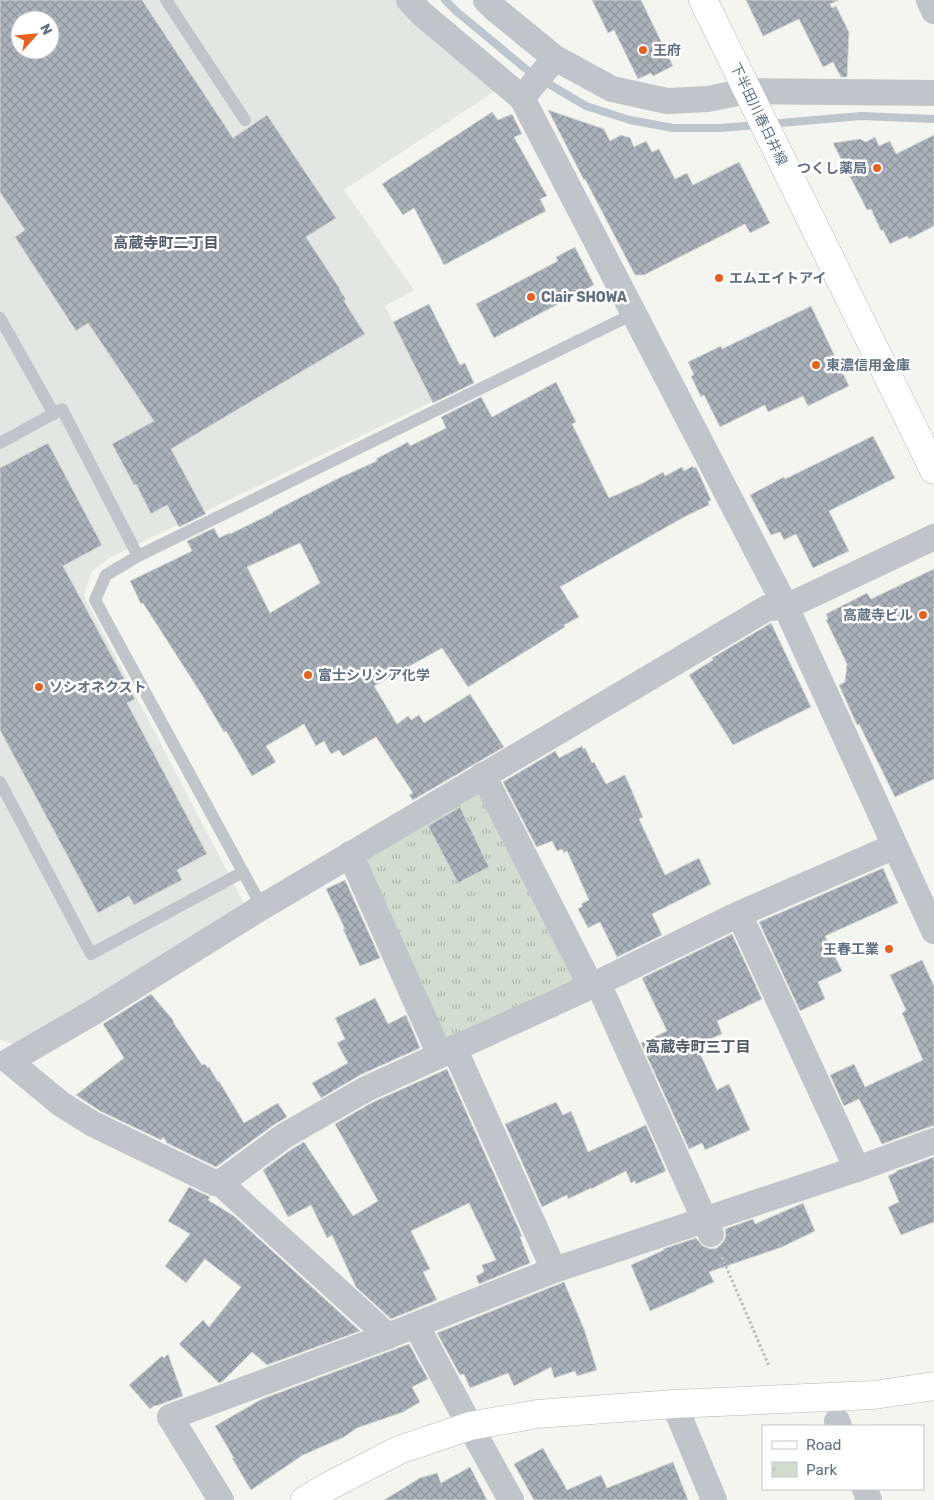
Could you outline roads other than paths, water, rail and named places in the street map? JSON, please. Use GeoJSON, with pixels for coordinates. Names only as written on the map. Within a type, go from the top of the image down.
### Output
{"type":"FeatureCollection","features":[{"type":"Feature","properties":{"kind":"street"},"geometry":{"type":"LineString","coordinates":[[409,0],[421,13],[522,98],[786,606],[934,931]]}},
{"type":"Feature","properties":{"kind":"street"},"geometry":{"type":"LineString","coordinates":[[486,0],[494,9],[555,58],[612,89],[667,101],[934,93]]}},
{"type":"Feature","properties":{"kind":"street","name":"下半田川春日井線"},"geometry":{"type":"LineString","coordinates":[[703,0],[934,470]]}},
{"type":"Feature","properties":{"kind":"street"},"geometry":{"type":"LineString","coordinates":[[928,0],[934,11]]}},
{"type":"Feature","properties":{"kind":"street"},"geometry":{"type":"LineString","coordinates":[[522,98],[555,58]]}},
{"type":"Feature","properties":{"kind":"street"},"geometry":{"type":"LineString","coordinates":[[388,1336],[220,1183],[215,1183],[94,1124],[61,1104],[9,1061],[92,1013],[262,906],[767,608],[786,606],[934,537]]}},
{"type":"Feature","properties":{"kind":"street"},"geometry":{"type":"LineString","coordinates":[[482,775],[594,985],[709,1227]]}},
{"type":"Feature","properties":{"kind":"street"},"geometry":{"type":"LineString","coordinates":[[220,1183],[284,1136],[366,1089],[594,985],[738,914],[895,846]]}},
{"type":"Feature","properties":{"kind":"street"},"geometry":{"type":"LineString","coordinates":[[350,854],[554,1270]]}},
{"type":"Feature","properties":{"kind":"street"},"geometry":{"type":"LineString","coordinates":[[738,914],[856,1169]]}},
{"type":"Feature","properties":{"kind":"street"},"geometry":{"type":"LineString","coordinates":[[221,1500],[170,1416],[388,1336],[554,1270],[709,1227],[856,1169],[934,1141]]}},
{"type":"Feature","properties":{"kind":"street"},"geometry":{"type":"LineString","coordinates":[[416,1325],[511,1500]]}},
{"type":"Feature","properties":{"kind":"street"},"geometry":{"type":"LineString","coordinates":[[305,1500],[400,1450],[470,1426],[537,1414],[674,1404],[874,1395],[934,1386]]}},
{"type":"Feature","properties":{"kind":"street"},"geometry":{"type":"LineString","coordinates":[[674,1404],[714,1500]]}},
{"type":"Feature","properties":{"kind":"lane"},"geometry":{"type":"LineString","coordinates":[[166,0],[245,120]]}},
{"type":"Feature","properties":{"kind":"lane"},"geometry":{"type":"LineString","coordinates":[[262,906],[95,600],[106,575],[138,556],[635,313]]}},
{"type":"Feature","properties":{"kind":"lane"},"geometry":{"type":"LineString","coordinates":[[0,318],[54,414]]}},
{"type":"Feature","properties":{"kind":"lane"},"geometry":{"type":"LineString","coordinates":[[0,443],[62,409],[138,556]]}},
{"type":"Feature","properties":{"kind":"lane"},"geometry":{"type":"LineString","coordinates":[[0,782],[92,954],[243,872]]}},
{"type":"Feature","properties":{"kind":"waterway"},"geometry":{"type":"LineString","coordinates":[[445,0],[532,74],[586,106],[630,120],[673,128],[720,128],[757,125]]}},
{"type":"Feature","properties":{"kind":"waterway"},"geometry":{"type":"LineString","coordinates":[[769,124],[861,116],[934,119]]}},
{"type":"Feature","properties":{"kind":"place","name":"王府"},"geometry":{"type":"Point","coordinates":[643,50]}},
{"type":"Feature","properties":{"kind":"place","name":"つくし薬局"},"geometry":{"type":"Point","coordinates":[877,168]}},
{"type":"Feature","properties":{"kind":"place","name":"エムエイトアイ"},"geometry":{"type":"Point","coordinates":[719,278]}},
{"type":"Feature","properties":{"kind":"place","name":"Clair SHOWA"},"geometry":{"type":"Point","coordinates":[531,297]}},
{"type":"Feature","properties":{"kind":"place","name":"東濃信用金庫"},"geometry":{"type":"Point","coordinates":[816,365]}},
{"type":"Feature","properties":{"kind":"place","name":"高蔵寺ビル"},"geometry":{"type":"Point","coordinates":[923,615]}},
{"type":"Feature","properties":{"kind":"place","name":"富士シリシア化学"},"geometry":{"type":"Point","coordinates":[308,675]}},
{"type":"Feature","properties":{"kind":"place","name":"ソシオネクスト"},"geometry":{"type":"Point","coordinates":[39,687]}},
{"type":"Feature","properties":{"kind":"place","name":"王春工業"},"geometry":{"type":"Point","coordinates":[889,949]}},
{"type":"Feature","properties":{"kind":"district","name":"高蔵寺町二丁目"},"geometry":{"type":"Point","coordinates":[166,243]}},
{"type":"Feature","properties":{"kind":"district","name":"高蔵寺町三丁目"},"geometry":{"type":"Point","coordinates":[698,1047]}}]}
